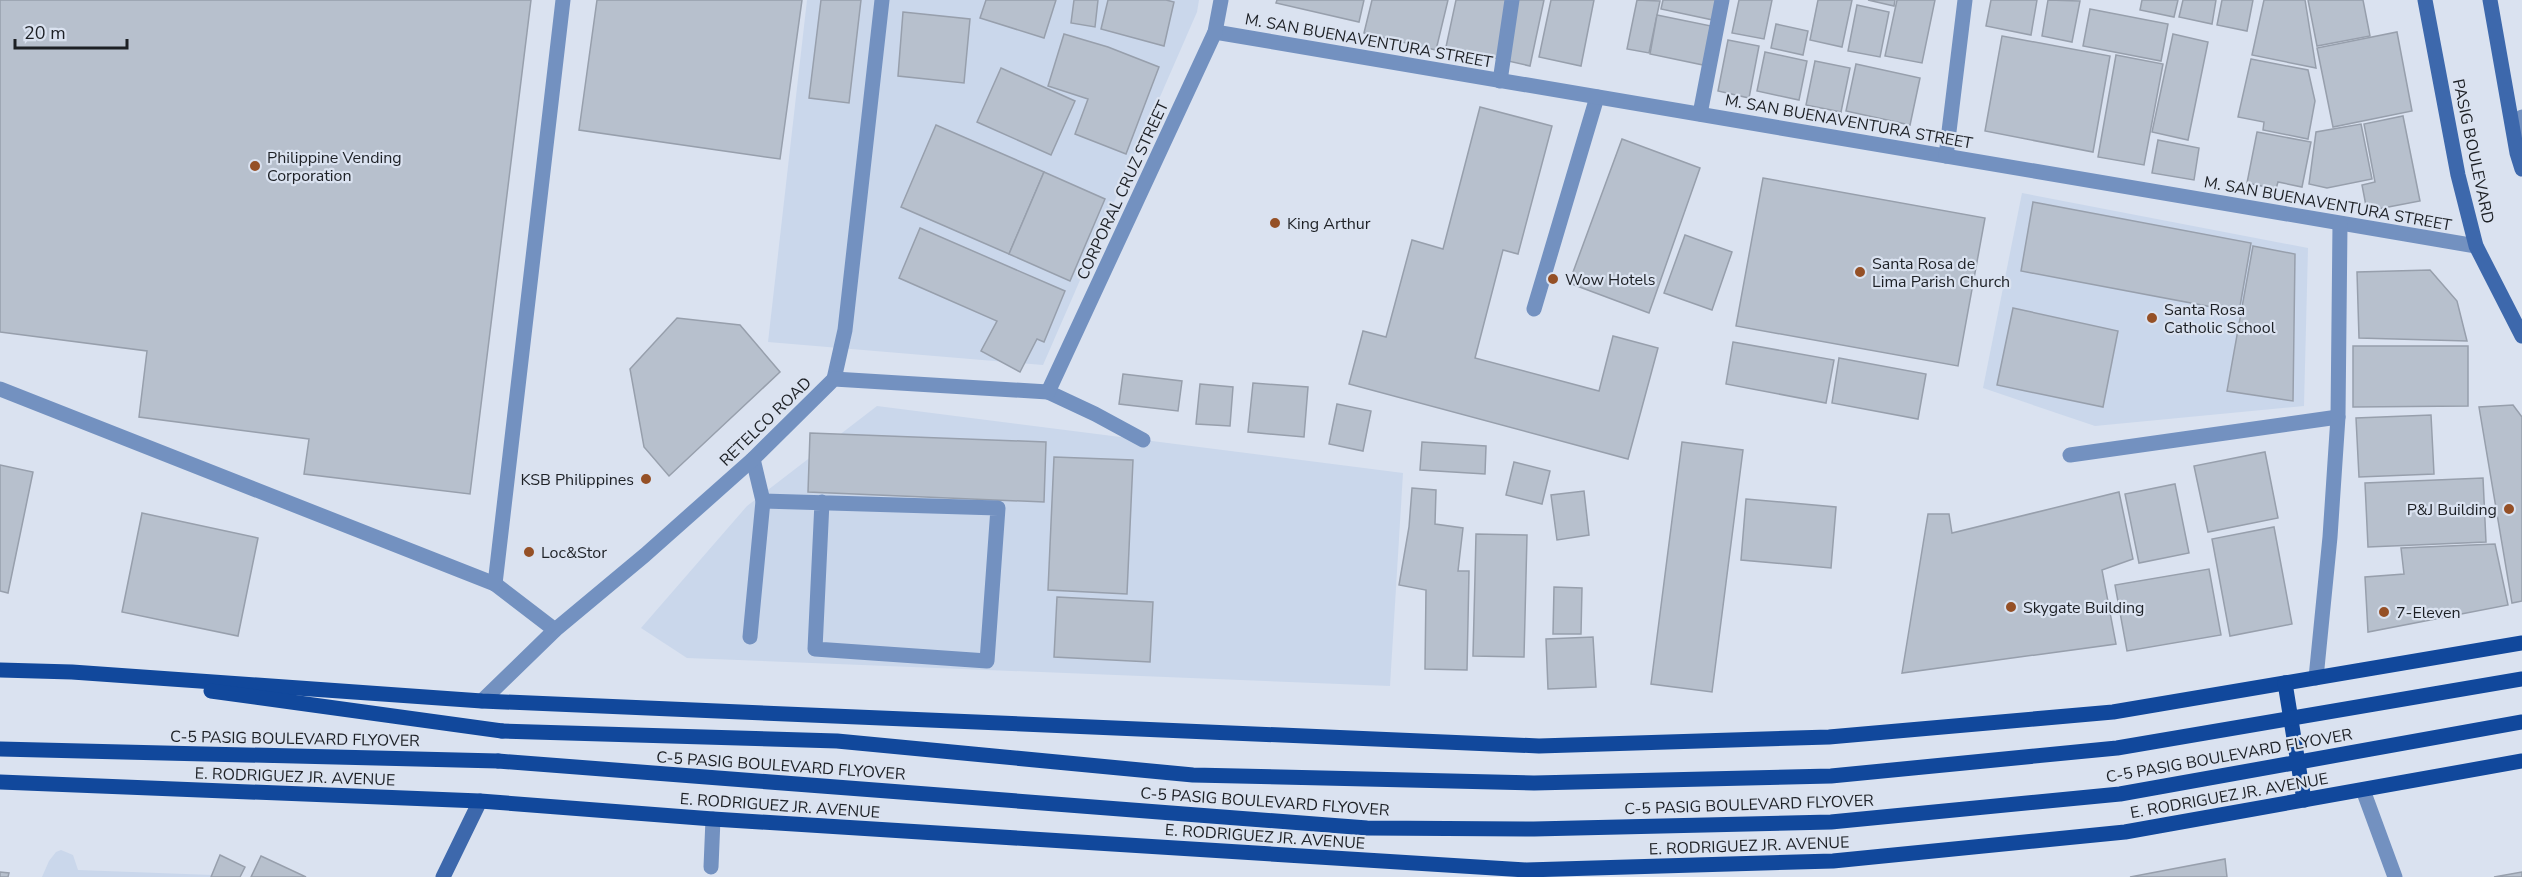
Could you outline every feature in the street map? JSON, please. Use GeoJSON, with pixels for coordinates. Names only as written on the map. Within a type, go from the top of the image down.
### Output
{"type":"FeatureCollection","features":[{"type":"Feature","properties":{"kind":"main road","name":"PASIG BOULEVARD"},"geometry":{"type":"LineString","coordinates":[[2426,0],[2457,175],[2476,246],[2522,336]]}},
{"type":"Feature","properties":{"kind":"main road"},"geometry":{"type":"LineString","coordinates":[[2490,0],[2517,153],[2522,169]]}},
{"type":"Feature","properties":{"kind":"main road"},"geometry":{"type":"LineString","coordinates":[[0,670],[72,672],[482,701],[1539,746],[1829,737],[2113,712],[2522,643]]}},
{"type":"Feature","properties":{"kind":"main road","name":"C-5 PASIG BOULEVARD FLYOVER"},"geometry":{"type":"LineString","coordinates":[[72,672],[502,731],[837,741],[1193,775],[1534,783],[1831,776],[2117,748],[2522,679]]}},
{"type":"Feature","properties":{"kind":"main road"},"geometry":{"type":"LineString","coordinates":[[2285,683],[2304,800]]}},
{"type":"Feature","properties":{"kind":"main road","name":"C-5 PASIG BOULEVARD FLYOVER"},"geometry":{"type":"LineString","coordinates":[[0,749],[498,761],[1367,828],[1545,829],[1831,822],[2120,794],[2522,722]]}},
{"type":"Feature","properties":{"kind":"main road","name":"E. RODRIGUEZ JR. AVENUE"},"geometry":{"type":"LineString","coordinates":[[0,782],[480,801],[713,819],[1526,870],[1833,861],[2125,832],[2522,761]]}},
{"type":"Feature","properties":{"kind":"main road"},"geometry":{"type":"LineString","coordinates":[[443,877],[480,801]]}},
{"type":"Feature","properties":{"kind":"street"},"geometry":{"type":"LineString","coordinates":[[495,584],[563,0]]}},
{"type":"Feature","properties":{"kind":"street"},"geometry":{"type":"LineString","coordinates":[[834,379],[845,330],[882,0]]}},
{"type":"Feature","properties":{"kind":"street","name":"CORPORAL CRUZ STREET"},"geometry":{"type":"LineString","coordinates":[[1048,392],[1215,32],[1221,0]]}},
{"type":"Feature","properties":{"kind":"street"},"geometry":{"type":"LineString","coordinates":[[1500,81],[1512,0]]}},
{"type":"Feature","properties":{"kind":"street"},"geometry":{"type":"LineString","coordinates":[[1700,114],[1722,0]]}},
{"type":"Feature","properties":{"kind":"street"},"geometry":{"type":"LineString","coordinates":[[1946,156],[1965,0]]}},
{"type":"Feature","properties":{"kind":"street","name":"M. SAN BUENAVENTURA STREET"},"geometry":{"type":"LineString","coordinates":[[1215,32],[2476,246]]}},
{"type":"Feature","properties":{"kind":"street"},"geometry":{"type":"LineString","coordinates":[[1534,309],[1597,97]]}},
{"type":"Feature","properties":{"kind":"street"},"geometry":{"type":"LineString","coordinates":[[2517,153],[2522,117]]}},
{"type":"Feature","properties":{"kind":"street"},"geometry":{"type":"LineString","coordinates":[[2316,678],[2330,537],[2338,417],[2340,224]]}},
{"type":"Feature","properties":{"kind":"street","name":"RETELCO ROAD"},"geometry":{"type":"LineString","coordinates":[[482,701],[555,630],[645,555],[753,459],[834,379],[1048,392],[1143,440]]}},
{"type":"Feature","properties":{"kind":"street"},"geometry":{"type":"LineString","coordinates":[[0,389],[495,584],[555,630]]}},
{"type":"Feature","properties":{"kind":"street"},"geometry":{"type":"LineString","coordinates":[[2070,455],[2338,417]]}},
{"type":"Feature","properties":{"kind":"street"},"geometry":{"type":"LineString","coordinates":[[750,638],[763,501],[753,459]]}},
{"type":"Feature","properties":{"kind":"street"},"geometry":{"type":"LineString","coordinates":[[763,501],[822,502],[998,508],[987,661],[815,649],[822,502]]}},
{"type":"Feature","properties":{"kind":"street"},"geometry":{"type":"LineString","coordinates":[[2363,790],[2395,877]]}},
{"type":"Feature","properties":{"kind":"street"},"geometry":{"type":"LineString","coordinates":[[711,867],[713,819]]}},
{"type":"Feature","properties":{"kind":"shaded area"},"geometry":{"type":"Polygon","coordinates":[[[807,0],[1199,0],[1197,12],[1043,365],[768,342],[807,0]]]}},
{"type":"Feature","properties":{"kind":"shaded area","name":"Santa Rosa Catholic School"},"geometry":{"type":"Polygon","coordinates":[[[2022,193],[2308,248],[2304,406],[2095,426],[1983,388],[2022,193]]]}},
{"type":"Feature","properties":{"kind":"shaded area"},"geometry":{"type":"Polygon","coordinates":[[[877,406],[1403,473],[1390,686],[687,658],[641,628],[747,506],[877,406]]]}},
{"type":"Feature","properties":{"kind":"shaded area"},"geometry":{"type":"Polygon","coordinates":[[[61,850],[73,855],[78,870],[212,875],[211,877],[42,877],[49,861],[56,852],[61,850]]]}},
{"type":"Feature","properties":{"kind":"building","name":"Philippine Vending Corporation"},"geometry":{"type":"Polygon","coordinates":[[[0,0],[531,0],[470,494],[304,474],[309,439],[139,417],[147,351],[0,332],[0,0]]]}},
{"type":"Feature","properties":{"kind":"building"},"geometry":{"type":"Polygon","coordinates":[[[597,0],[802,0],[780,159],[579,130],[597,0]]]}},
{"type":"Feature","properties":{"kind":"building"},"geometry":{"type":"Polygon","coordinates":[[[821,0],[861,0],[849,103],[809,98],[821,0]]]}},
{"type":"Feature","properties":{"kind":"building"},"geometry":{"type":"Polygon","coordinates":[[[986,0],[1056,0],[1044,38],[980,18],[986,0]]]}},
{"type":"Feature","properties":{"kind":"building"},"geometry":{"type":"Polygon","coordinates":[[[1074,0],[1098,0],[1095,27],[1071,23],[1074,0]]]}},
{"type":"Feature","properties":{"kind":"building"},"geometry":{"type":"Polygon","coordinates":[[[1108,0],[1174,2],[1164,46],[1101,29],[1108,0]]]}},
{"type":"Feature","properties":{"kind":"building"},"geometry":{"type":"Polygon","coordinates":[[[1277,0],[1364,0],[1359,22],[1276,3],[1277,0]]]}},
{"type":"Feature","properties":{"kind":"building"},"geometry":{"type":"Polygon","coordinates":[[[1372,0],[1448,0],[1436,50],[1364,33],[1372,0]]]}},
{"type":"Feature","properties":{"kind":"building"},"geometry":{"type":"Polygon","coordinates":[[[1456,0],[1544,0],[1530,66],[1446,47],[1456,0]]]}},
{"type":"Feature","properties":{"kind":"building"},"geometry":{"type":"Polygon","coordinates":[[[1551,0],[1594,0],[1581,66],[1539,57],[1551,0]]]}},
{"type":"Feature","properties":{"kind":"building"},"geometry":{"type":"Polygon","coordinates":[[[1637,0],[1660,1],[1649,53],[1627,49],[1637,0]]]}},
{"type":"Feature","properties":{"kind":"building"},"geometry":{"type":"Polygon","coordinates":[[[1663,0],[1717,0],[1713,20],[1661,9],[1663,0]]]}},
{"type":"Feature","properties":{"kind":"building"},"geometry":{"type":"Polygon","coordinates":[[[1739,0],[1772,0],[1764,39],[1732,33],[1739,0]]]}},
{"type":"Feature","properties":{"kind":"building"},"geometry":{"type":"Polygon","coordinates":[[[1818,0],[1852,0],[1842,47],[1810,40],[1818,0]]]}},
{"type":"Feature","properties":{"kind":"building"},"geometry":{"type":"Polygon","coordinates":[[[1868,0],[1895,0],[1894,6],[1868,0]]]}},
{"type":"Feature","properties":{"kind":"building"},"geometry":{"type":"Polygon","coordinates":[[[1897,0],[1935,0],[1922,63],[1885,56],[1897,0]]]}},
{"type":"Feature","properties":{"kind":"building"},"geometry":{"type":"Polygon","coordinates":[[[1991,0],[2037,0],[2031,35],[1986,26],[1991,0]]]}},
{"type":"Feature","properties":{"kind":"building"},"geometry":{"type":"Polygon","coordinates":[[[2048,0],[2080,1],[2072,42],[2042,36],[2048,0]]]}},
{"type":"Feature","properties":{"kind":"building"},"geometry":{"type":"Polygon","coordinates":[[[2142,0],[2178,0],[2174,17],[2140,10],[2142,0]]]}},
{"type":"Feature","properties":{"kind":"building"},"geometry":{"type":"Polygon","coordinates":[[[2183,0],[2216,0],[2212,24],[2179,17],[2183,0]]]}},
{"type":"Feature","properties":{"kind":"building"},"geometry":{"type":"Polygon","coordinates":[[[2222,0],[2253,0],[2247,31],[2217,25],[2222,0]]]}},
{"type":"Feature","properties":{"kind":"building"},"geometry":{"type":"Polygon","coordinates":[[[2264,0],[2305,0],[2316,68],[2252,55],[2264,0]]]}},
{"type":"Feature","properties":{"kind":"building"},"geometry":{"type":"Polygon","coordinates":[[[2308,0],[2363,0],[2370,36],[2317,46],[2308,0]]]}},
{"type":"Feature","properties":{"kind":"building"},"geometry":{"type":"Polygon","coordinates":[[[1857,5],[1889,12],[1880,57],[1848,51],[1857,5]]]}},
{"type":"Feature","properties":{"kind":"building"},"geometry":{"type":"Polygon","coordinates":[[[2090,9],[2168,24],[2161,61],[2083,46],[2090,9]]]}},
{"type":"Feature","properties":{"kind":"building"},"geometry":{"type":"Polygon","coordinates":[[[903,12],[970,19],[964,83],[898,76],[903,12]]]}},
{"type":"Feature","properties":{"kind":"building"},"geometry":{"type":"Polygon","coordinates":[[[1657,15],[1716,27],[1708,66],[1650,54],[1657,15]]]}},
{"type":"Feature","properties":{"kind":"building"},"geometry":{"type":"Polygon","coordinates":[[[1776,24],[1808,31],[1803,55],[1771,48],[1776,24]]]}},
{"type":"Feature","properties":{"kind":"building"},"geometry":{"type":"Polygon","coordinates":[[[2397,32],[2412,111],[2333,127],[2317,48],[2397,32]]]}},
{"type":"Feature","properties":{"kind":"building"},"geometry":{"type":"Polygon","coordinates":[[[1064,34],[1108,47],[1159,67],[1126,154],[1075,134],[1088,99],[1048,86],[1064,34]]]}},
{"type":"Feature","properties":{"kind":"building"},"geometry":{"type":"Polygon","coordinates":[[[2173,34],[2208,42],[2188,140],[2152,132],[2173,34]]]}},
{"type":"Feature","properties":{"kind":"building"},"geometry":{"type":"Polygon","coordinates":[[[2002,36],[2110,56],[2093,152],[1985,131],[2002,36]]]}},
{"type":"Feature","properties":{"kind":"building"},"geometry":{"type":"Polygon","coordinates":[[[1728,40],[1759,46],[1749,98],[1718,91],[1728,40]]]}},
{"type":"Feature","properties":{"kind":"building"},"geometry":{"type":"Polygon","coordinates":[[[1765,52],[1807,61],[1799,100],[1757,91],[1765,52]]]}},
{"type":"Feature","properties":{"kind":"building"},"geometry":{"type":"Polygon","coordinates":[[[2116,55],[2163,64],[2144,165],[2098,157],[2116,55]]]}},
{"type":"Feature","properties":{"kind":"building"},"geometry":{"type":"Polygon","coordinates":[[[2251,59],[2308,70],[2315,101],[2308,139],[2263,130],[2264,122],[2238,117],[2251,59]]]}},
{"type":"Feature","properties":{"kind":"building"},"geometry":{"type":"Polygon","coordinates":[[[1815,61],[1850,68],[1841,112],[1806,105],[1815,61]]]}},
{"type":"Feature","properties":{"kind":"building"},"geometry":{"type":"Polygon","coordinates":[[[1856,64],[1920,78],[1910,125],[1846,111],[1856,64]]]}},
{"type":"Feature","properties":{"kind":"building"},"geometry":{"type":"Polygon","coordinates":[[[1001,68],[1075,101],[1051,155],[977,122],[1001,68]]]}},
{"type":"Feature","properties":{"kind":"building"},"geometry":{"type":"Polygon","coordinates":[[[1480,107],[1552,126],[1518,254],[1503,250],[1475,358],[1599,391],[1613,336],[1658,348],[1628,459],[1349,384],[1363,331],[1386,337],[1412,240],[1443,249],[1480,107]]]}},
{"type":"Feature","properties":{"kind":"building"},"geometry":{"type":"Polygon","coordinates":[[[2403,116],[2420,201],[2367,211],[2362,185],[2375,182],[2364,124],[2403,116]]]}},
{"type":"Feature","properties":{"kind":"building"},"geometry":{"type":"Polygon","coordinates":[[[2361,124],[2372,179],[2327,188],[2309,184],[2316,132],[2361,124]]]}},
{"type":"Feature","properties":{"kind":"building"},"geometry":{"type":"Polygon","coordinates":[[[936,125],[1044,172],[1009,254],[901,207],[936,125]]]}},
{"type":"Feature","properties":{"kind":"building"},"geometry":{"type":"Polygon","coordinates":[[[2257,132],[2311,142],[2302,187],[2278,182],[2276,189],[2247,183],[2257,132]]]}},
{"type":"Feature","properties":{"kind":"building"},"geometry":{"type":"Polygon","coordinates":[[[1622,139],[1700,168],[1649,313],[1569,283],[1622,139]]]}},
{"type":"Feature","properties":{"kind":"building"},"geometry":{"type":"Polygon","coordinates":[[[2158,140],[2199,148],[2194,180],[2152,173],[2158,140]]]}},
{"type":"Feature","properties":{"kind":"building"},"geometry":{"type":"Polygon","coordinates":[[[1044,172],[1105,199],[1070,281],[1009,254],[1044,172]]]}},
{"type":"Feature","properties":{"kind":"building","name":"Santa Rosa de Lima Parish Church"},"geometry":{"type":"Polygon","coordinates":[[[1763,178],[1985,218],[1958,366],[1736,326],[1763,178]]]}},
{"type":"Feature","properties":{"kind":"building"},"geometry":{"type":"Polygon","coordinates":[[[2033,202],[2251,243],[2239,312],[2021,271],[2033,202]]]}},
{"type":"Feature","properties":{"kind":"building"},"geometry":{"type":"Polygon","coordinates":[[[920,228],[1065,291],[1044,342],[1037,339],[1020,372],[981,351],[997,321],[899,278],[920,228]]]}},
{"type":"Feature","properties":{"kind":"building"},"geometry":{"type":"Polygon","coordinates":[[[1685,235],[1732,252],[1712,310],[1664,293],[1685,235]]]}},
{"type":"Feature","properties":{"kind":"building"},"geometry":{"type":"Polygon","coordinates":[[[2253,246],[2295,254],[2293,401],[2227,391],[2253,246]]]}},
{"type":"Feature","properties":{"kind":"building"},"geometry":{"type":"Polygon","coordinates":[[[2430,270],[2457,301],[2467,341],[2359,338],[2357,272],[2430,270]]]}},
{"type":"Feature","properties":{"kind":"building"},"geometry":{"type":"Polygon","coordinates":[[[2013,308],[2118,331],[2103,407],[1997,385],[2013,308]]]}},
{"type":"Feature","properties":{"kind":"building"},"geometry":{"type":"Polygon","coordinates":[[[677,318],[740,325],[780,372],[669,476],[644,447],[630,369],[677,318]]]}},
{"type":"Feature","properties":{"kind":"building"},"geometry":{"type":"Polygon","coordinates":[[[1733,342],[1834,360],[1826,403],[1726,384],[1733,342]]]}},
{"type":"Feature","properties":{"kind":"building"},"geometry":{"type":"Polygon","coordinates":[[[2353,346],[2468,346],[2468,406],[2353,407],[2353,346]]]}},
{"type":"Feature","properties":{"kind":"building"},"geometry":{"type":"Polygon","coordinates":[[[1839,358],[1926,374],[1918,419],[1832,403],[1839,358]]]}},
{"type":"Feature","properties":{"kind":"building"},"geometry":{"type":"Polygon","coordinates":[[[1123,374],[1182,381],[1178,411],[1119,404],[1123,374]]]}},
{"type":"Feature","properties":{"kind":"building"},"geometry":{"type":"Polygon","coordinates":[[[1253,383],[1308,387],[1304,437],[1248,432],[1253,383]]]}},
{"type":"Feature","properties":{"kind":"building"},"geometry":{"type":"Polygon","coordinates":[[[1200,384],[1233,387],[1230,426],[1196,424],[1200,384]]]}},
{"type":"Feature","properties":{"kind":"building"},"geometry":{"type":"Polygon","coordinates":[[[1337,404],[1371,411],[1363,451],[1329,444],[1337,404]]]}},
{"type":"Feature","properties":{"kind":"building","name":"P&J Building"},"geometry":{"type":"Polygon","coordinates":[[[2513,405],[2522,417],[2522,601],[2512,603],[2479,407],[2513,405]]]}},
{"type":"Feature","properties":{"kind":"building"},"geometry":{"type":"Polygon","coordinates":[[[2431,415],[2434,474],[2359,477],[2356,418],[2431,415]]]}},
{"type":"Feature","properties":{"kind":"building"},"geometry":{"type":"Polygon","coordinates":[[[810,433],[1046,442],[1044,502],[808,492],[810,433]]]}},
{"type":"Feature","properties":{"kind":"building"},"geometry":{"type":"Polygon","coordinates":[[[1422,442],[1486,446],[1485,474],[1420,470],[1422,442]]]}},
{"type":"Feature","properties":{"kind":"building"},"geometry":{"type":"Polygon","coordinates":[[[1682,442],[1743,450],[1712,692],[1651,684],[1682,442]]]}},
{"type":"Feature","properties":{"kind":"building"},"geometry":{"type":"Polygon","coordinates":[[[2265,452],[2278,518],[2208,532],[2194,466],[2265,452]]]}},
{"type":"Feature","properties":{"kind":"building"},"geometry":{"type":"Polygon","coordinates":[[[1054,457],[1133,460],[1127,594],[1048,590],[1054,457]]]}},
{"type":"Feature","properties":{"kind":"building"},"geometry":{"type":"Polygon","coordinates":[[[1514,462],[1550,471],[1542,504],[1506,495],[1514,462]]]}},
{"type":"Feature","properties":{"kind":"building"},"geometry":{"type":"Polygon","coordinates":[[[0,465],[33,472],[8,593],[0,591],[0,465]]]}},
{"type":"Feature","properties":{"kind":"building"},"geometry":{"type":"Polygon","coordinates":[[[2483,478],[2486,542],[2368,547],[2365,483],[2483,478]]]}},
{"type":"Feature","properties":{"kind":"building"},"geometry":{"type":"Polygon","coordinates":[[[2175,484],[2189,553],[2139,563],[2125,494],[2175,484]]]}},
{"type":"Feature","properties":{"kind":"building"},"geometry":{"type":"Polygon","coordinates":[[[1412,488],[1436,490],[1435,524],[1463,528],[1458,571],[1469,571],[1467,670],[1425,669],[1426,590],[1399,585],[1409,527],[1412,488]]]}},
{"type":"Feature","properties":{"kind":"building"},"geometry":{"type":"Polygon","coordinates":[[[1584,491],[1589,535],[1557,540],[1551,495],[1584,491]]]}},
{"type":"Feature","properties":{"kind":"building","name":"Skygate Building"},"geometry":{"type":"Polygon","coordinates":[[[2119,492],[2133,559],[2102,570],[2116,644],[1902,673],[1928,514],[1949,514],[1952,533],[2119,492]]]}},
{"type":"Feature","properties":{"kind":"building"},"geometry":{"type":"Polygon","coordinates":[[[1746,499],[1836,507],[1831,568],[1741,560],[1746,499]]]}},
{"type":"Feature","properties":{"kind":"building"},"geometry":{"type":"Polygon","coordinates":[[[142,513],[258,538],[238,636],[122,612],[142,513]]]}},
{"type":"Feature","properties":{"kind":"building"},"geometry":{"type":"Polygon","coordinates":[[[2274,527],[2292,624],[2230,636],[2212,539],[2274,527]]]}},
{"type":"Feature","properties":{"kind":"building"},"geometry":{"type":"Polygon","coordinates":[[[1476,534],[1527,535],[1524,657],[1473,656],[1476,534]]]}},
{"type":"Feature","properties":{"kind":"building"},"geometry":{"type":"Polygon","coordinates":[[[2495,544],[2508,605],[2368,632],[2365,577],[2404,574],[2401,548],[2495,544]]]}},
{"type":"Feature","properties":{"kind":"building"},"geometry":{"type":"Polygon","coordinates":[[[2209,569],[2221,635],[2127,651],[2115,585],[2209,569]]]}},
{"type":"Feature","properties":{"kind":"building"},"geometry":{"type":"Polygon","coordinates":[[[1554,587],[1582,588],[1581,634],[1553,634],[1554,587]]]}},
{"type":"Feature","properties":{"kind":"building"},"geometry":{"type":"Polygon","coordinates":[[[1057,597],[1153,602],[1150,662],[1054,657],[1057,597]]]}},
{"type":"Feature","properties":{"kind":"building"},"geometry":{"type":"Polygon","coordinates":[[[1593,637],[1596,687],[1548,689],[1546,639],[1593,637]]]}},
{"type":"Feature","properties":{"kind":"building"},"geometry":{"type":"Polygon","coordinates":[[[220,855],[245,867],[240,877],[211,877],[220,855]]]}},
{"type":"Feature","properties":{"kind":"building"},"geometry":{"type":"Polygon","coordinates":[[[261,856],[306,877],[251,877],[261,856]]]}},
{"type":"Feature","properties":{"kind":"building"},"geometry":{"type":"Polygon","coordinates":[[[2225,859],[2227,877],[2130,877],[2225,859]]]}},
{"type":"Feature","properties":{"kind":"building"},"geometry":{"type":"Polygon","coordinates":[[[0,872],[9,873],[8,877],[0,877],[0,872]]]}},
{"type":"Feature","properties":{"kind":"building"},"geometry":{"type":"Polygon","coordinates":[[[2522,872],[2522,877],[2494,877],[2522,872]]]}},
{"type":"Feature","properties":{"kind":"place","name":"Philippine Vending Corporation"},"geometry":{"type":"Point","coordinates":[255,166]}},
{"type":"Feature","properties":{"kind":"place","name":"King Arthur"},"geometry":{"type":"Point","coordinates":[1275,223]}},
{"type":"Feature","properties":{"kind":"place","name":"Santa Rosa de Lima Parish Church"},"geometry":{"type":"Point","coordinates":[1860,272]}},
{"type":"Feature","properties":{"kind":"place","name":"Wow Hotels"},"geometry":{"type":"Point","coordinates":[1553,279]}},
{"type":"Feature","properties":{"kind":"place","name":"Santa Rosa Catholic School"},"geometry":{"type":"Point","coordinates":[2152,318]}},
{"type":"Feature","properties":{"kind":"place","name":"KSB Philippines"},"geometry":{"type":"Point","coordinates":[646,479]}},
{"type":"Feature","properties":{"kind":"place","name":"P&J Building"},"geometry":{"type":"Point","coordinates":[2509,509]}},
{"type":"Feature","properties":{"kind":"place","name":"Loc&Stor"},"geometry":{"type":"Point","coordinates":[529,552]}},
{"type":"Feature","properties":{"kind":"place","name":"Skygate Building"},"geometry":{"type":"Point","coordinates":[2011,607]}},
{"type":"Feature","properties":{"kind":"place","name":"7-Eleven"},"geometry":{"type":"Point","coordinates":[2384,612]}}]}
